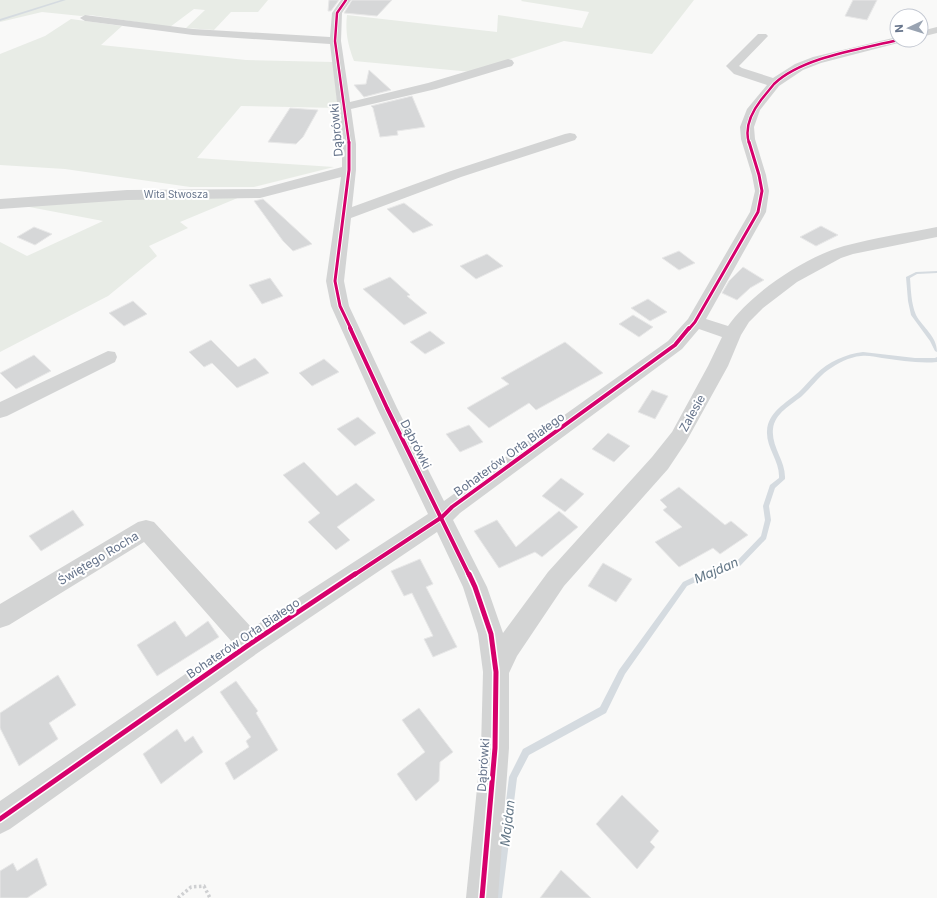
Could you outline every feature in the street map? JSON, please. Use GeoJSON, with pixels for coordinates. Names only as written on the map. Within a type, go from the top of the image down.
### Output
{"type":"FeatureCollection","features":[{"type":"Feature","properties":{"kind":"street","name":"Dąbrówki"},"geometry":{"type":"LineString","coordinates":[[346,0],[337,13],[335,41],[349,144],[349,170],[335,281],[340,306],[387,408],[442,517],[475,587],[491,634],[496,672],[495,748],[482,898]]}},
{"type":"Feature","properties":{"kind":"street"},"geometry":{"type":"LineString","coordinates":[[85,18],[193,32],[335,41]]}},
{"type":"Feature","properties":{"kind":"street"},"geometry":{"type":"LineString","coordinates":[[762,36],[732,66],[738,71],[775,83]]}},
{"type":"Feature","properties":{"kind":"street","name":"Bohaterów Orła Białego"},"geometry":{"type":"LineString","coordinates":[[0,820],[250,644],[442,517],[452,507],[674,345],[695,322],[758,212],[762,191],[748,139],[747,127],[754,109],[775,83],[799,67],[817,60],[889,42]]}},
{"type":"Feature","properties":{"kind":"street"},"geometry":{"type":"LineString","coordinates":[[344,107],[432,86],[508,63]]}},
{"type":"Feature","properties":{"kind":"street"},"geometry":{"type":"LineString","coordinates":[[343,216],[456,174],[570,137]]}},
{"type":"Feature","properties":{"kind":"street","name":"Wita Stwosza"},"geometry":{"type":"LineString","coordinates":[[0,204],[127,195],[260,193],[349,170]]}},
{"type":"Feature","properties":{"kind":"street","name":"Zalesie"},"geometry":{"type":"LineString","coordinates":[[496,672],[508,648],[556,579],[660,463],[679,437],[718,366],[732,334],[743,318],[757,304],[791,278],[825,260],[849,250],[937,232]]}},
{"type":"Feature","properties":{"kind":"street"},"geometry":{"type":"LineString","coordinates":[[695,322],[732,334]]}},
{"type":"Feature","properties":{"kind":"street"},"geometry":{"type":"LineString","coordinates":[[0,410],[108,358]]}},
{"type":"Feature","properties":{"kind":"street","name":"Świętego Rocha"},"geometry":{"type":"LineString","coordinates":[[0,617],[146,529],[250,644]]}},
{"type":"Feature","properties":{"kind":"path"},"geometry":{"type":"LineString","coordinates":[[178,898],[191,887],[204,886],[210,898]]}},
{"type":"Feature","properties":{"kind":"shaded area"},"geometry":{"type":"Polygon","coordinates":[[[0,0],[268,0],[258,12],[231,12],[214,30],[186,28],[205,10],[194,9],[170,27],[90,15],[81,16],[42,12],[0,22],[0,0]]]}},
{"type":"Feature","properties":{"kind":"shaded area"},"geometry":{"type":"Polygon","coordinates":[[[694,0],[652,54],[564,41],[472,72],[354,61],[350,49],[347,33],[347,15],[497,32],[498,15],[582,28],[589,12],[521,1],[694,0]]]}},
{"type":"Feature","properties":{"kind":"shaded area"},"geometry":{"type":"Polygon","coordinates":[[[71,19],[122,26],[101,45],[246,60],[333,62],[338,108],[241,106],[197,158],[334,167],[254,187],[190,187],[65,169],[0,165],[0,54],[45,36],[71,19]]]}},
{"type":"Feature","properties":{"kind":"shaded area"},"geometry":{"type":"Polygon","coordinates":[[[240,197],[180,222],[188,228],[149,246],[157,256],[108,296],[0,352],[0,242],[27,256],[103,221],[24,206],[104,199],[240,197]]]}},
{"type":"Feature","properties":{"kind":"building"},"geometry":{"type":"Polygon","coordinates":[[[329,0],[339,0],[331,11],[328,11],[329,0]]]}},
{"type":"Feature","properties":{"kind":"building"},"geometry":{"type":"Polygon","coordinates":[[[352,0],[392,0],[377,16],[344,13],[352,0]]]}},
{"type":"Feature","properties":{"kind":"building"},"geometry":{"type":"Polygon","coordinates":[[[853,0],[877,0],[867,20],[845,16],[853,0]]]}},
{"type":"Feature","properties":{"kind":"building"},"geometry":{"type":"Polygon","coordinates":[[[369,70],[391,90],[364,97],[354,85],[366,84],[369,70]]]}},
{"type":"Feature","properties":{"kind":"building"},"geometry":{"type":"Polygon","coordinates":[[[412,96],[425,127],[397,131],[398,135],[380,137],[373,108],[371,106],[412,96]]]}},
{"type":"Feature","properties":{"kind":"building"},"geometry":{"type":"Polygon","coordinates":[[[290,108],[318,110],[303,137],[296,144],[268,142],[290,108]]]}},
{"type":"Feature","properties":{"kind":"building"},"geometry":{"type":"Polygon","coordinates":[[[263,199],[312,244],[293,251],[283,241],[254,201],[263,199]]]}},
{"type":"Feature","properties":{"kind":"building"},"geometry":{"type":"Polygon","coordinates":[[[404,203],[433,225],[413,233],[387,209],[404,203]]]}},
{"type":"Feature","properties":{"kind":"building"},"geometry":{"type":"Polygon","coordinates":[[[821,226],[838,235],[816,246],[800,237],[821,226]]]}},
{"type":"Feature","properties":{"kind":"building"},"geometry":{"type":"Polygon","coordinates":[[[34,227],[52,234],[35,245],[17,237],[34,227]]]}},
{"type":"Feature","properties":{"kind":"building"},"geometry":{"type":"Polygon","coordinates":[[[679,251],[695,263],[679,270],[662,258],[679,251]]]}},
{"type":"Feature","properties":{"kind":"building"},"geometry":{"type":"Polygon","coordinates":[[[487,254],[503,266],[476,279],[460,266],[487,254]]]}},
{"type":"Feature","properties":{"kind":"building"},"geometry":{"type":"Polygon","coordinates":[[[743,267],[764,280],[750,288],[737,300],[722,293],[729,281],[743,267]]]}},
{"type":"Feature","properties":{"kind":"building"},"geometry":{"type":"Polygon","coordinates":[[[390,277],[410,295],[407,296],[427,313],[404,325],[363,289],[390,277]]]}},
{"type":"Feature","properties":{"kind":"building"},"geometry":{"type":"Polygon","coordinates":[[[270,278],[283,296],[262,304],[249,285],[270,278]]]}},
{"type":"Feature","properties":{"kind":"building"},"geometry":{"type":"Polygon","coordinates":[[[648,299],[667,312],[650,321],[631,308],[648,299]]]}},
{"type":"Feature","properties":{"kind":"building"},"geometry":{"type":"Polygon","coordinates":[[[133,301],[147,314],[124,326],[109,313],[133,301]]]}},
{"type":"Feature","properties":{"kind":"building"},"geometry":{"type":"Polygon","coordinates":[[[633,315],[653,327],[639,337],[619,324],[633,315]]]}},
{"type":"Feature","properties":{"kind":"building"},"geometry":{"type":"Polygon","coordinates":[[[430,331],[445,343],[425,354],[410,342],[430,331]]]}},
{"type":"Feature","properties":{"kind":"building"},"geometry":{"type":"Polygon","coordinates":[[[211,340],[238,367],[255,358],[269,373],[237,388],[212,363],[204,367],[189,352],[211,340]]]}},
{"type":"Feature","properties":{"kind":"building"},"geometry":{"type":"Polygon","coordinates":[[[565,342],[603,373],[536,410],[529,403],[489,428],[467,408],[509,384],[501,378],[565,342]]]}},
{"type":"Feature","properties":{"kind":"building"},"geometry":{"type":"Polygon","coordinates":[[[34,355],[51,371],[16,389],[0,373],[34,355]]]}},
{"type":"Feature","properties":{"kind":"building"},"geometry":{"type":"Polygon","coordinates":[[[324,359],[339,372],[312,386],[299,373],[324,359]]]}},
{"type":"Feature","properties":{"kind":"building"},"geometry":{"type":"Polygon","coordinates":[[[652,390],[668,396],[655,419],[638,412],[652,390]]]}},
{"type":"Feature","properties":{"kind":"building"},"geometry":{"type":"Polygon","coordinates":[[[358,417],[376,433],[355,446],[337,429],[358,417]]]}},
{"type":"Feature","properties":{"kind":"building"},"geometry":{"type":"Polygon","coordinates":[[[469,425],[483,442],[460,452],[446,434],[469,425]]]}},
{"type":"Feature","properties":{"kind":"building"},"geometry":{"type":"Polygon","coordinates":[[[608,433],[630,446],[614,462],[592,449],[608,433]]]}},
{"type":"Feature","properties":{"kind":"building"},"geometry":{"type":"Polygon","coordinates":[[[304,462],[337,496],[356,483],[375,500],[337,527],[350,540],[336,550],[308,522],[320,513],[283,475],[304,462]]]}},
{"type":"Feature","properties":{"kind":"building"},"geometry":{"type":"Polygon","coordinates":[[[561,478],[584,494],[565,512],[542,496],[561,478]]]}},
{"type":"Feature","properties":{"kind":"building"},"geometry":{"type":"Polygon","coordinates":[[[679,487],[725,525],[731,521],[748,535],[720,554],[713,548],[679,567],[655,542],[682,527],[663,510],[667,507],[660,500],[679,487]]]}},
{"type":"Feature","properties":{"kind":"building"},"geometry":{"type":"Polygon","coordinates":[[[73,510],[84,525],[41,551],[29,536],[73,510]]]}},
{"type":"Feature","properties":{"kind":"building"},"geometry":{"type":"Polygon","coordinates":[[[559,511],[578,527],[542,557],[535,552],[499,568],[474,531],[497,520],[516,547],[559,511]]]}},
{"type":"Feature","properties":{"kind":"building"},"geometry":{"type":"Polygon","coordinates":[[[420,559],[433,584],[426,587],[457,647],[433,657],[424,639],[433,636],[412,593],[404,596],[391,571],[420,559]]]}},
{"type":"Feature","properties":{"kind":"building"},"geometry":{"type":"Polygon","coordinates":[[[603,563],[632,579],[616,602],[588,586],[603,563]]]}},
{"type":"Feature","properties":{"kind":"building"},"geometry":{"type":"Polygon","coordinates":[[[175,621],[186,637],[208,621],[219,637],[157,676],[137,645],[175,621]]]}},
{"type":"Feature","properties":{"kind":"building"},"geometry":{"type":"Polygon","coordinates":[[[58,675],[76,705],[49,723],[58,739],[19,766],[0,728],[0,713],[58,675]]]}},
{"type":"Feature","properties":{"kind":"building"},"geometry":{"type":"Polygon","coordinates":[[[236,681],[258,711],[256,713],[278,750],[234,780],[225,763],[249,747],[246,741],[251,737],[220,692],[236,681]]]}},
{"type":"Feature","properties":{"kind":"building"},"geometry":{"type":"Polygon","coordinates":[[[419,708],[453,752],[440,762],[439,781],[416,801],[397,774],[425,752],[402,720],[419,708]]]}},
{"type":"Feature","properties":{"kind":"building"},"geometry":{"type":"Polygon","coordinates":[[[177,729],[185,742],[193,736],[203,752],[161,784],[143,754],[177,729]]]}},
{"type":"Feature","properties":{"kind":"building"},"geometry":{"type":"Polygon","coordinates":[[[622,795],[659,831],[650,842],[655,847],[637,869],[596,824],[622,795]]]}},
{"type":"Feature","properties":{"kind":"building"},"geometry":{"type":"Polygon","coordinates":[[[37,858],[47,885],[27,898],[0,898],[0,871],[13,863],[17,871],[37,858]]]}},
{"type":"Feature","properties":{"kind":"building"},"geometry":{"type":"Polygon","coordinates":[[[561,870],[591,898],[540,898],[561,870]]]}},
{"type":"Feature","properties":{"kind":"waterway"},"geometry":{"type":"LineString","coordinates":[[0,20],[64,0]]}},
{"type":"Feature","properties":{"kind":"waterway","name":"Majdan"},"geometry":{"type":"LineString","coordinates":[[937,272],[916,273],[908,277],[912,310],[937,350]]}},
{"type":"Feature","properties":{"kind":"waterway","name":"Majdan"},"geometry":{"type":"LineString","coordinates":[[498,898],[513,777],[526,752],[603,710],[622,672],[685,584],[712,571],[738,564],[764,537],[768,520],[766,506],[772,487],[782,479],[781,467],[770,436],[771,424],[777,414],[785,405],[800,394],[817,376],[839,361],[850,357],[866,354],[915,360],[937,359]]}},
{"type":"Feature","properties":{"kind":"cycle path"},"geometry":{"type":"LineString","coordinates":[[346,0],[337,13],[335,41],[349,144],[349,170],[335,281],[340,306],[387,408],[475,587],[491,634],[496,672],[495,748],[482,898]]}},
{"type":"Feature","properties":{"kind":"cycle path"},"geometry":{"type":"LineString","coordinates":[[0,819],[250,644],[442,517],[452,507],[675,345],[695,322],[758,212],[762,191],[759,175],[748,139],[747,127],[754,109],[775,83],[799,67],[817,60],[889,42]]}}]}
